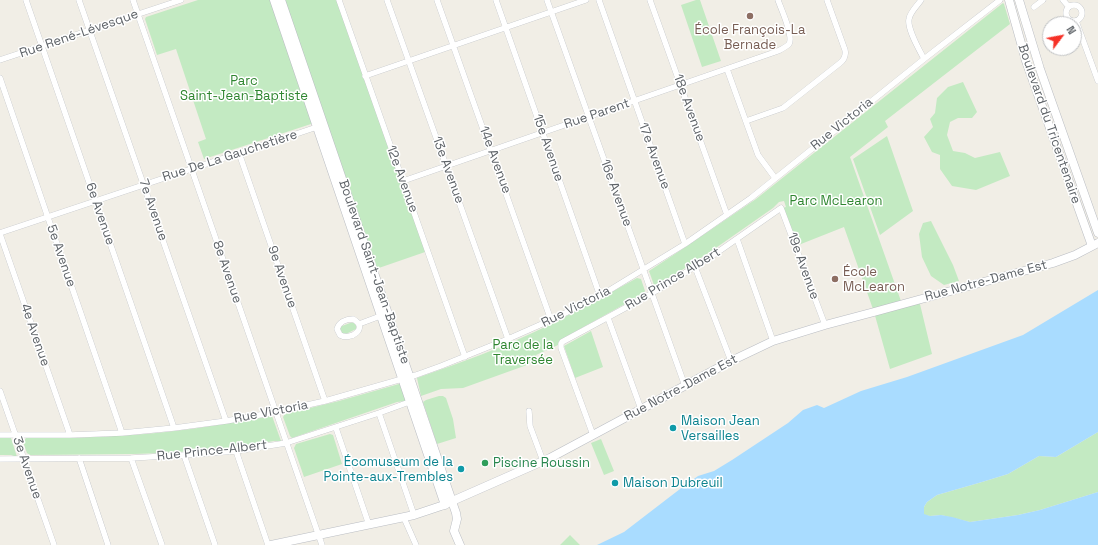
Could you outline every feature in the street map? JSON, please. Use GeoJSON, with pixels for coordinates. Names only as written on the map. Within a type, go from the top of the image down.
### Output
{"type":"FeatureCollection","features":[{"type":"Feature","properties":{"kind":"main road","name":"Boulevard Saint-Jean-Baptiste"},"geometry":{"type":"LineString","coordinates":[[274,0],[321,126]]}},
{"type":"Feature","properties":{"kind":"main road","name":"Boulevard Saint-Jean-Baptiste"},"geometry":{"type":"LineString","coordinates":[[281,0],[321,126],[448,503],[457,519],[454,531],[460,545]]}},
{"type":"Feature","properties":{"kind":"main road","name":"Boulevard du Tricentenaire"},"geometry":{"type":"LineString","coordinates":[[1009,0],[1019,40],[1039,100],[1095,244]]}},
{"type":"Feature","properties":{"kind":"main road","name":"Boulevard du Tricentenaire"},"geometry":{"type":"LineString","coordinates":[[1019,0],[1049,97],[1098,233]]}},
{"type":"Feature","properties":{"kind":"main road"},"geometry":{"type":"LineString","coordinates":[[1039,100],[1049,97]]}},
{"type":"Feature","properties":{"kind":"main road","name":"Rue Notre-Dame Est"},"geometry":{"type":"LineString","coordinates":[[271,545],[404,518],[448,503],[543,461],[731,361],[773,341],[825,325],[1053,263],[1075,255],[1095,244]]}},
{"type":"Feature","properties":{"kind":"street","name":"6e Avenue"},"geometry":{"type":"LineString","coordinates":[[26,0],[174,428]]}},
{"type":"Feature","properties":{"kind":"street","name":"7e Avenue"},"geometry":{"type":"LineString","coordinates":[[79,0],[226,421]]}},
{"type":"Feature","properties":{"kind":"street","name":"8e Avenue"},"geometry":{"type":"LineString","coordinates":[[132,0],[322,545]]}},
{"type":"Feature","properties":{"kind":"street","name":"Rue René-Lévesque"},"geometry":{"type":"LineString","coordinates":[[0,60],[181,0]]}},
{"type":"Feature","properties":{"kind":"street","name":"12e Avenue"},"geometry":{"type":"LineString","coordinates":[[339,0],[465,357]]}},
{"type":"Feature","properties":{"kind":"street","name":"13e Avenue"},"geometry":{"type":"LineString","coordinates":[[387,0],[508,339]]}},
{"type":"Feature","properties":{"kind":"street","name":"14e Avenue"},"geometry":{"type":"LineString","coordinates":[[437,0],[552,320]]}},
{"type":"Feature","properties":{"kind":"street","name":"15e Avenue"},"geometry":{"type":"LineString","coordinates":[[496,0],[600,296]]}},
{"type":"Feature","properties":{"kind":"street","name":"16e Avenue"},"geometry":{"type":"LineString","coordinates":[[547,0],[685,386]]}},
{"type":"Feature","properties":{"kind":"street"},"geometry":{"type":"LineString","coordinates":[[365,76],[586,0]]}},
{"type":"Feature","properties":{"kind":"street","name":"17e Avenue"},"geometry":{"type":"LineString","coordinates":[[599,0],[685,244]]}},
{"type":"Feature","properties":{"kind":"street","name":"18e Avenue"},"geometry":{"type":"LineString","coordinates":[[650,0],[727,215]]}},
{"type":"Feature","properties":{"kind":"street","name":"Rue Parent"},"geometry":{"type":"LineString","coordinates":[[403,181],[778,51],[787,46],[790,36],[778,0]]}},
{"type":"Feature","properties":{"kind":"street"},"geometry":{"type":"LineString","coordinates":[[746,121],[783,108],[845,58],[845,50],[827,0]]}},
{"type":"Feature","properties":{"kind":"street"},"geometry":{"type":"LineString","coordinates":[[921,0],[909,18],[909,24],[910,30],[924,59]]}},
{"type":"Feature","properties":{"kind":"street","name":"Rue Victoria"},"geometry":{"type":"LineString","coordinates":[[0,435],[16,436],[122,433],[226,421],[276,412],[325,401],[406,378],[465,357],[552,320],[600,296],[685,244],[727,215],[1000,0]]}},
{"type":"Feature","properties":{"kind":"street"},"geometry":{"type":"LineString","coordinates":[[1034,7],[1043,0]]}},
{"type":"Feature","properties":{"kind":"street"},"geometry":{"type":"LineString","coordinates":[[1063,0],[1069,7]]}},
{"type":"Feature","properties":{"kind":"street"},"geometry":{"type":"LineString","coordinates":[[1066,16],[1066,11],[1069,7],[1074,5],[1081,10],[1081,16]]}},
{"type":"Feature","properties":{"kind":"street"},"geometry":{"type":"LineString","coordinates":[[1082,35],[1096,67],[1098,81]]}},
{"type":"Feature","properties":{"kind":"street"},"geometry":{"type":"LineString","coordinates":[[727,69],[758,156],[775,178]]}},
{"type":"Feature","properties":{"kind":"street","name":"5e Avenue"},"geometry":{"type":"LineString","coordinates":[[0,78],[122,433]]}},
{"type":"Feature","properties":{"kind":"street","name":"Rue De La Gauchetière"},"geometry":{"type":"LineString","coordinates":[[0,233],[321,126]]}},
{"type":"Feature","properties":{"kind":"street","name":"9e Avenue"},"geometry":{"type":"LineString","coordinates":[[239,153],[325,401]]}},
{"type":"Feature","properties":{"kind":"street","name":"Rue Prince Albert"},"geometry":{"type":"LineString","coordinates":[[593,435],[561,344],[563,341],[651,294],[695,267],[781,208]]}},
{"type":"Feature","properties":{"kind":"street","name":"19e Avenue"},"geometry":{"type":"LineString","coordinates":[[781,208],[825,325]]}},
{"type":"Feature","properties":{"kind":"street","name":"4e Avenue"},"geometry":{"type":"LineString","coordinates":[[0,233],[70,435]]}},
{"type":"Feature","properties":{"kind":"street"},"geometry":{"type":"LineString","coordinates":[[737,239],[773,341]]}},
{"type":"Feature","properties":{"kind":"street"},"geometry":{"type":"LineString","coordinates":[[695,267],[731,361]]}},
{"type":"Feature","properties":{"kind":"street"},"geometry":{"type":"LineString","coordinates":[[359,324],[385,314]]}},
{"type":"Feature","properties":{"kind":"street"},"geometry":{"type":"LineString","coordinates":[[608,318],[641,409]]}},
{"type":"Feature","properties":{"kind":"street","name":"3e Avenue"},"geometry":{"type":"LineString","coordinates":[[0,391],[54,545]]}},
{"type":"Feature","properties":{"kind":"street","name":"Rue Prince-Albert"},"geometry":{"type":"LineString","coordinates":[[0,459],[131,458],[184,456],[236,451],[286,443],[336,428],[414,400]]}},
{"type":"Feature","properties":{"kind":"street"},"geometry":{"type":"LineString","coordinates":[[529,411],[531,432],[543,461]]}},
{"type":"Feature","properties":{"kind":"street"},"geometry":{"type":"LineString","coordinates":[[380,413],[414,515]]}},
{"type":"Feature","properties":{"kind":"street"},"geometry":{"type":"LineString","coordinates":[[336,428],[369,525]]}},
{"type":"Feature","properties":{"kind":"street"},"geometry":{"type":"LineString","coordinates":[[236,451],[268,545]]}},
{"type":"Feature","properties":{"kind":"street"},"geometry":{"type":"LineString","coordinates":[[184,456],[215,545]]}},
{"type":"Feature","properties":{"kind":"street"},"geometry":{"type":"LineString","coordinates":[[79,458],[108,545]]}},
{"type":"Feature","properties":{"kind":"street"},"geometry":{"type":"LineString","coordinates":[[131,458],[162,545]]}},
{"type":"Feature","properties":{"kind":"street"},"geometry":{"type":"LineString","coordinates":[[404,518],[416,545]]}},
{"type":"Feature","properties":{"kind":"green space","name":"Parc Saint-Jean-Baptiste"},"geometry":{"type":"Polygon","coordinates":[[[198,0],[270,0],[311,124],[204,159],[198,142],[206,139],[176,49],[157,55],[145,19],[146,17],[198,0]]]}},
{"type":"Feature","properties":{"kind":"green space"},"geometry":{"type":"Polygon","coordinates":[[[281,0],[339,0],[428,251],[373,270],[281,0]]]}},
{"type":"Feature","properties":{"kind":"green space"},"geometry":{"type":"Polygon","coordinates":[[[700,0],[721,61],[702,67],[681,5],[700,0]]]}},
{"type":"Feature","properties":{"kind":"green space","name":"Parc McLearon"},"geometry":{"type":"Polygon","coordinates":[[[1003,3],[1010,24],[885,121],[888,127],[850,157],[902,304],[919,300],[932,354],[890,369],[874,312],[844,227],[796,246],[782,208],[786,207],[784,201],[779,202],[773,208],[710,252],[657,286],[654,285],[649,271],[756,199],[1003,3]]]}},
{"type":"Feature","properties":{"kind":"green space"},"geometry":{"type":"Polygon","coordinates":[[[963,82],[977,112],[972,118],[958,118],[950,122],[947,135],[953,151],[965,153],[975,158],[1000,152],[1010,176],[976,190],[952,186],[940,169],[940,155],[932,152],[924,137],[933,127],[930,119],[935,113],[937,98],[948,87],[963,82]]]}},
{"type":"Feature","properties":{"kind":"green space"},"geometry":{"type":"Polygon","coordinates":[[[887,136],[913,211],[880,235],[853,159],[887,136]]]}},
{"type":"Feature","properties":{"kind":"green space"},"geometry":{"type":"Polygon","coordinates":[[[931,221],[953,265],[959,281],[944,285],[931,276],[922,257],[919,234],[923,223],[931,221]]]}},
{"type":"Feature","properties":{"kind":"green space","name":"Parc de la Traversée"},"geometry":{"type":"Polygon","coordinates":[[[637,278],[641,279],[645,291],[643,294],[560,340],[558,345],[536,355],[538,361],[463,388],[441,389],[421,396],[417,378],[482,354],[545,327],[637,278]]]}},
{"type":"Feature","properties":{"kind":"green space"},"geometry":{"type":"Polygon","coordinates":[[[350,323],[355,324],[356,329],[346,334],[342,333],[340,328],[350,323]]]}},
{"type":"Feature","properties":{"kind":"green space"},"geometry":{"type":"Polygon","coordinates":[[[591,331],[603,367],[575,378],[564,346],[591,331]]]}},
{"type":"Feature","properties":{"kind":"green space"},"geometry":{"type":"Polygon","coordinates":[[[401,384],[406,401],[397,402],[292,438],[290,436],[283,417],[285,414],[401,384]]]}},
{"type":"Feature","properties":{"kind":"green space"},"geometry":{"type":"Polygon","coordinates":[[[439,396],[446,398],[453,419],[456,438],[437,444],[423,402],[439,396]]]}},
{"type":"Feature","properties":{"kind":"green space"},"geometry":{"type":"Polygon","coordinates":[[[272,416],[281,441],[235,448],[165,453],[30,455],[27,453],[23,442],[26,438],[96,437],[166,432],[272,416]]]}},
{"type":"Feature","properties":{"kind":"green space"},"geometry":{"type":"Polygon","coordinates":[[[1098,432],[1098,492],[1040,510],[1018,515],[970,522],[941,515],[924,515],[924,507],[927,502],[937,495],[1008,474],[1039,456],[1056,457],[1098,432]]]}},
{"type":"Feature","properties":{"kind":"green space"},"geometry":{"type":"Polygon","coordinates":[[[330,434],[333,435],[342,464],[304,477],[294,448],[296,444],[330,434]]]}},
{"type":"Feature","properties":{"kind":"green space"},"geometry":{"type":"Polygon","coordinates":[[[0,438],[11,438],[17,457],[11,455],[0,455],[0,438]]]}},
{"type":"Feature","properties":{"kind":"green space"},"geometry":{"type":"Polygon","coordinates":[[[601,439],[614,471],[604,475],[591,443],[601,439]]]}},
{"type":"Feature","properties":{"kind":"green space"},"geometry":{"type":"Polygon","coordinates":[[[570,535],[580,545],[560,545],[570,535]]]}},
{"type":"Feature","properties":{"kind":"water"},"geometry":{"type":"Polygon","coordinates":[[[1098,290],[1098,432],[1056,457],[1039,456],[1008,474],[937,495],[927,502],[924,507],[924,514],[930,516],[941,515],[970,522],[1018,515],[1040,510],[1098,492],[1098,545],[597,545],[624,532],[698,476],[714,471],[732,460],[788,423],[803,410],[817,405],[824,408],[861,391],[907,377],[1023,335],[1098,290]]]}},
{"type":"Feature","properties":{"kind":"place","name":"École François-La Bernade"},"geometry":{"type":"Point","coordinates":[750,16]}},
{"type":"Feature","properties":{"kind":"place","name":"École McLearon"},"geometry":{"type":"Point","coordinates":[835,279]}},
{"type":"Feature","properties":{"kind":"place","name":"Maison Jean Versailles"},"geometry":{"type":"Point","coordinates":[673,428]}},
{"type":"Feature","properties":{"kind":"place","name":"Piscine Roussin"},"geometry":{"type":"Point","coordinates":[485,463]}},
{"type":"Feature","properties":{"kind":"place","name":"Écomuseum de la Pointe-aux-Trembles"},"geometry":{"type":"Point","coordinates":[461,469]}},
{"type":"Feature","properties":{"kind":"place","name":"Maison Dubreuil"},"geometry":{"type":"Point","coordinates":[615,483]}}]}
